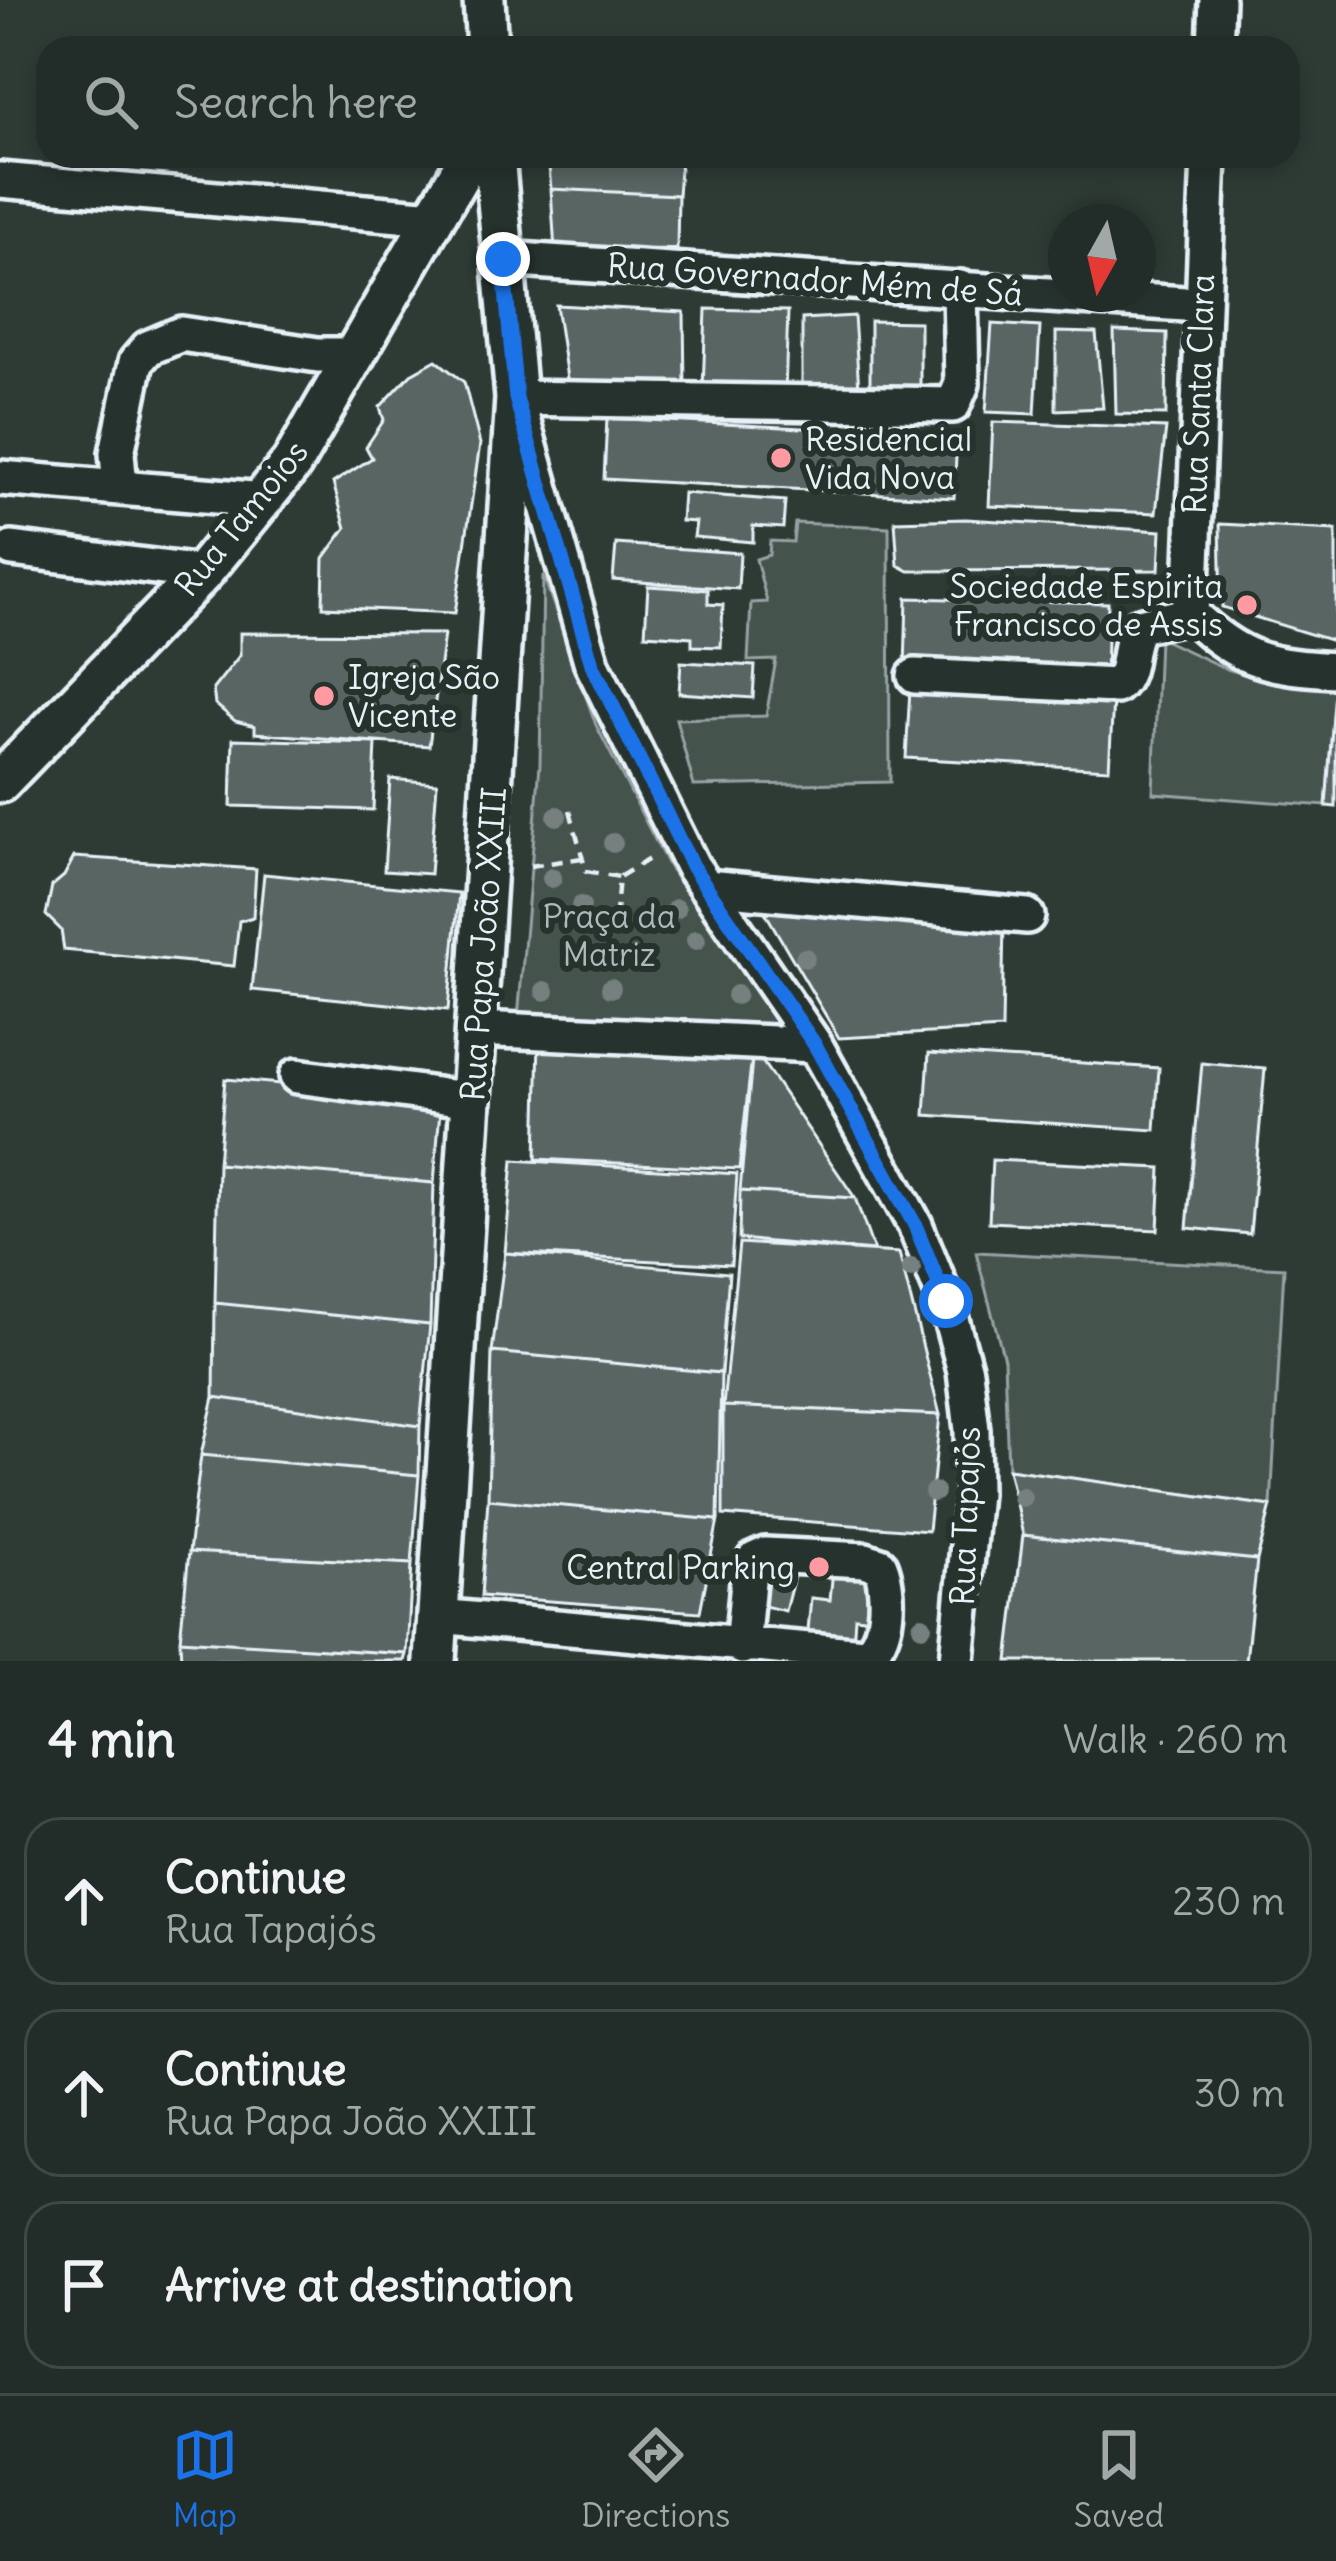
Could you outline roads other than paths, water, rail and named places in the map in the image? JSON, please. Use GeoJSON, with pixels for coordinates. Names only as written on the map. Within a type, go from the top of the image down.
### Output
{"type":"FeatureCollection","features":[{"type":"Feature","properties":{"kind":"main road"},"geometry":{"type":"LineString","coordinates":[[484,0],[486,36]]}},
{"type":"Feature","properties":{"kind":"main road","name":"Rua Tamoios"},"geometry":{"type":"LineString","coordinates":[[0,782],[202,573],[292,463],[463,168]]}},
{"type":"Feature","properties":{"kind":"main road","name":"Rua Papa João XXIII"},"geometry":{"type":"LineString","coordinates":[[435,1661],[516,398],[495,168]]}},
{"type":"Feature","properties":{"kind":"street"},"geometry":{"type":"LineString","coordinates":[[1216,36],[1217,0]]}},
{"type":"Feature","properties":{"kind":"street","name":"Rua Santa Clara"},"geometry":{"type":"LineString","coordinates":[[1190,614],[1208,168]]}},
{"type":"Feature","properties":{"kind":"street"},"geometry":{"type":"LineString","coordinates":[[0,180],[434,218]]}},
{"type":"Feature","properties":{"kind":"street","name":"Rua Governador Mém de Sá"},"geometry":{"type":"LineString","coordinates":[[503,259],[1200,304]]}},
{"type":"Feature","properties":{"kind":"street"},"geometry":{"type":"LineString","coordinates":[[516,398],[953,405],[962,383],[960,288]]}},
{"type":"Feature","properties":{"kind":"street"},"geometry":{"type":"LineString","coordinates":[[120,488],[117,453],[136,362],[148,348],[181,334],[318,355],[355,355]]}},
{"type":"Feature","properties":{"kind":"street","name":"Rua Tapajós"},"geometry":{"type":"LineString","coordinates":[[516,398],[592,664],[706,886],[815,1045],[915,1225],[946,1301],[964,1371],[972,1430],[973,1493],[957,1661]]}},
{"type":"Feature","properties":{"kind":"street"},"geometry":{"type":"LineString","coordinates":[[0,478],[264,500]]}},
{"type":"Feature","properties":{"kind":"street"},"geometry":{"type":"LineString","coordinates":[[12,549],[202,573]]}},
{"type":"Feature","properties":{"kind":"street"},"geometry":{"type":"LineString","coordinates":[[915,676],[1116,686],[1125,676],[1131,637],[1139,626],[1190,614],[1221,643],[1257,660],[1336,670]]}},
{"type":"Feature","properties":{"kind":"street"},"geometry":{"type":"LineString","coordinates":[[706,886],[1027,916]]}},
{"type":"Feature","properties":{"kind":"street"},"geometry":{"type":"LineString","coordinates":[[478,1030],[815,1045]]}},
{"type":"Feature","properties":{"kind":"street"},"geometry":{"type":"LineString","coordinates":[[297,1076],[473,1100]]}},
{"type":"Feature","properties":{"kind":"street"},"geometry":{"type":"LineString","coordinates":[[438,1616],[742,1647],[864,1655],[876,1650],[882,1637],[885,1577],[880,1565],[865,1560],[765,1555],[754,1560],[742,1647]]}},
{"type":"Feature","properties":{"kind":"place","name":"Residencial Vida Nova"},"geometry":{"type":"Point","coordinates":[781,458]}},
{"type":"Feature","properties":{"kind":"place","name":"Sociedade Espírita Francisco de Assis"},"geometry":{"type":"Point","coordinates":[1247,605]}},
{"type":"Feature","properties":{"kind":"place","name":"Igreja São Vicente"},"geometry":{"type":"Point","coordinates":[324,696]}},
{"type":"Feature","properties":{"kind":"place","name":"Central Parking"},"geometry":{"type":"Point","coordinates":[819,1567]}},
{"type":"Feature","properties":{"kind":"park label","name":"Praça da Matriz"},"geometry":{"type":"Point","coordinates":[609,935]}}]}
